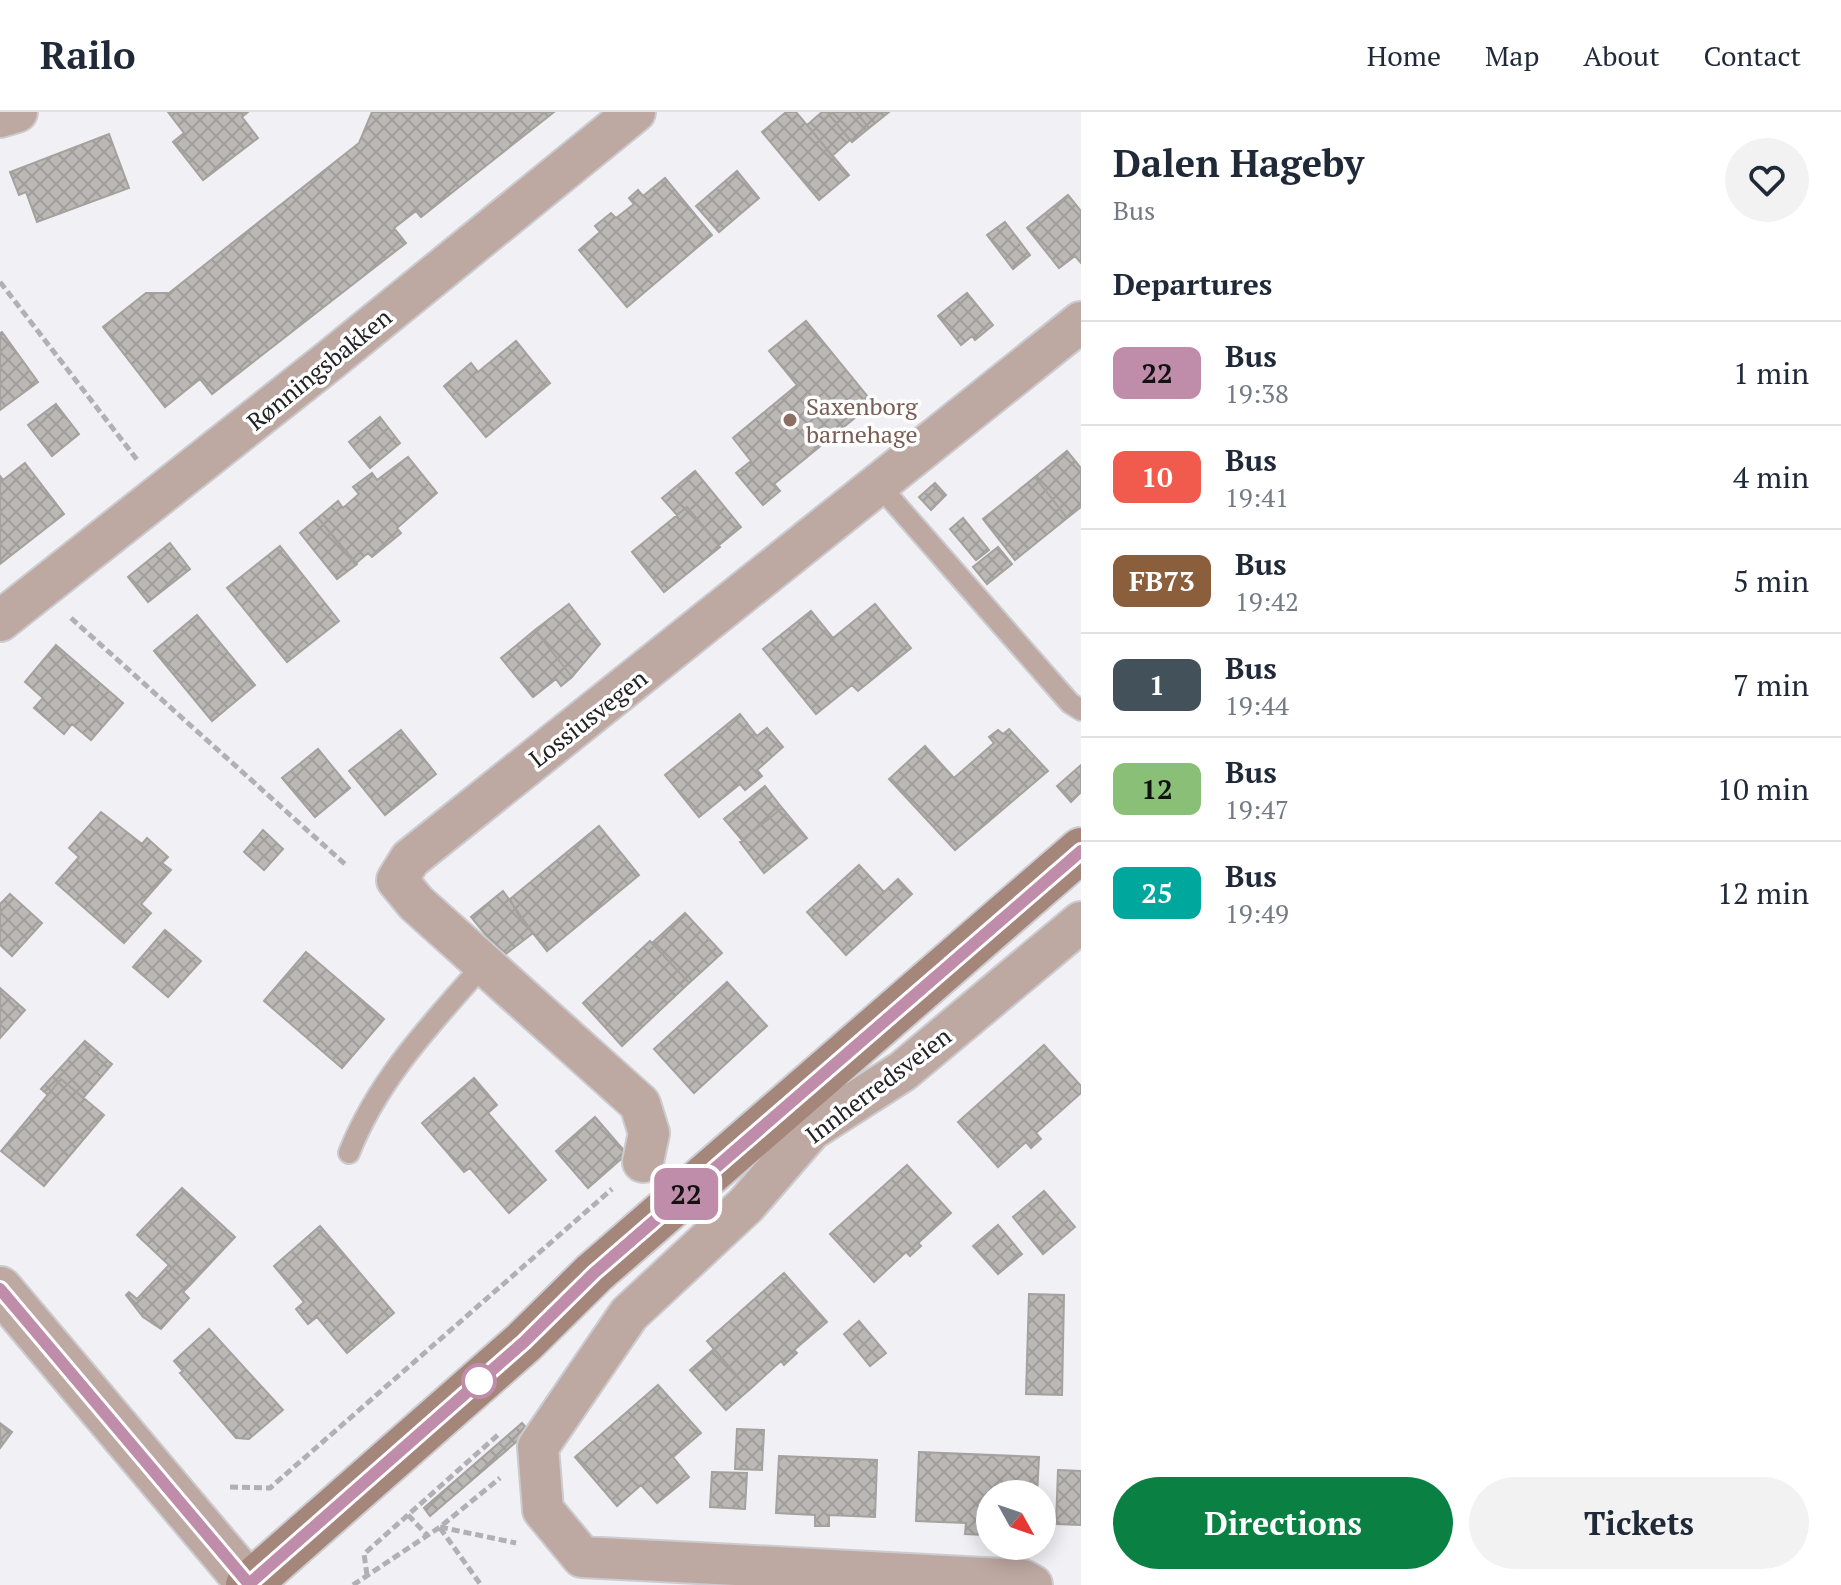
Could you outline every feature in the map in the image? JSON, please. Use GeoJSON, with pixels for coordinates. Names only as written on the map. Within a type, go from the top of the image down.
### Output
{"type":"FeatureCollection","features":[{"type":"Feature","properties":{"kind":"main road","name":"Innherredsveien"},"geometry":{"type":"LineString","coordinates":[[249,1585],[524,1342],[594,1273],[1081,850]]}},
{"type":"Feature","properties":{"kind":"street"},"geometry":{"type":"LineString","coordinates":[[0,117],[17,112]]}},
{"type":"Feature","properties":{"kind":"street","name":"Rønningsbakken"},"geometry":{"type":"LineString","coordinates":[[0,621],[635,112]]}},
{"type":"Feature","properties":{"kind":"street","name":"Lossiusvegen"},"geometry":{"type":"LineString","coordinates":[[643,1162],[649,1133],[640,1104],[416,903],[397,880],[410,859],[1081,322]]}},
{"type":"Feature","properties":{"kind":"street","name":"Innherredsveien"},"geometry":{"type":"LineString","coordinates":[[520,1439],[629,1314],[746,1205],[811,1130],[903,1071],[1081,922]]}},
{"type":"Feature","properties":{"kind":"street"},"geometry":{"type":"LineString","coordinates":[[0,1289],[249,1585]]}},
{"type":"Feature","properties":{"kind":"street"},"geometry":{"type":"LineString","coordinates":[[520,1439],[543,1510],[582,1557],[1023,1580],[1032,1585]]}},
{"type":"Feature","properties":{"kind":"lane"},"geometry":{"type":"LineString","coordinates":[[878,484],[1070,703],[1081,710]]}},
{"type":"Feature","properties":{"kind":"lane"},"geometry":{"type":"LineString","coordinates":[[349,1153],[363,1116],[406,1053],[484,964]]}},
{"type":"Feature","properties":{"kind":"path"},"geometry":{"type":"LineString","coordinates":[[0,282],[162,494]]}},
{"type":"Feature","properties":{"kind":"path"},"geometry":{"type":"LineString","coordinates":[[39,590],[347,866]]}},
{"type":"Feature","properties":{"kind":"path"},"geometry":{"type":"LineString","coordinates":[[230,1487],[270,1488],[643,1162]]}},
{"type":"Feature","properties":{"kind":"path"},"geometry":{"type":"LineString","coordinates":[[367,1575],[364,1554],[408,1515],[520,1439]]}},
{"type":"Feature","properties":{"kind":"path"},"geometry":{"type":"LineString","coordinates":[[353,1585],[440,1527],[520,1439]]}},
{"type":"Feature","properties":{"kind":"path"},"geometry":{"type":"LineString","coordinates":[[408,1515],[427,1535]]}},
{"type":"Feature","properties":{"kind":"path"},"geometry":{"type":"LineString","coordinates":[[440,1527],[481,1585]]}},
{"type":"Feature","properties":{"kind":"building"},"geometry":{"type":"Polygon","coordinates":[[[168,112],[248,112],[242,117],[258,138],[203,180],[173,142],[184,133],[168,112]]]}},
{"type":"Feature","properties":{"kind":"building"},"geometry":{"type":"Polygon","coordinates":[[[372,112],[554,112],[421,217],[416,211],[394,228],[406,243],[212,394],[200,379],[165,407],[103,327],[146,293],[169,293],[359,143],[372,112]]]}},
{"type":"Feature","properties":{"kind":"building"},"geometry":{"type":"Polygon","coordinates":[[[786,112],[796,112],[849,175],[819,200],[762,132],[786,112]]]}},
{"type":"Feature","properties":{"kind":"building"},"geometry":{"type":"Polygon","coordinates":[[[822,112],[827,112],[850,140],[832,156],[807,125],[822,112]]]}},
{"type":"Feature","properties":{"kind":"building"},"geometry":{"type":"Polygon","coordinates":[[[827,112],[856,112],[869,128],[852,142],[827,112]]]}},
{"type":"Feature","properties":{"kind":"building"},"geometry":{"type":"Polygon","coordinates":[[[856,112],[889,112],[869,128],[856,112]]]}},
{"type":"Feature","properties":{"kind":"building"},"geometry":{"type":"Polygon","coordinates":[[[109,134],[129,188],[37,222],[26,192],[19,195],[10,172],[109,134]]]}},
{"type":"Feature","properties":{"kind":"building"},"geometry":{"type":"Polygon","coordinates":[[[737,171],[759,198],[719,232],[696,206],[737,171]]]}},
{"type":"Feature","properties":{"kind":"building"},"geometry":{"type":"Polygon","coordinates":[[[665,178],[712,235],[627,307],[579,250],[600,232],[595,226],[611,213],[616,218],[634,204],[629,198],[638,190],[643,196],[665,178]]]}},
{"type":"Feature","properties":{"kind":"building"},"geometry":{"type":"Polygon","coordinates":[[[1068,195],[1081,211],[1081,263],[1075,256],[1059,268],[1027,228],[1068,195]]]}},
{"type":"Feature","properties":{"kind":"building"},"geometry":{"type":"Polygon","coordinates":[[[1005,222],[1030,255],[1013,269],[987,235],[1005,222]]]}},
{"type":"Feature","properties":{"kind":"building"},"geometry":{"type":"Polygon","coordinates":[[[967,293],[993,325],[975,340],[972,336],[961,345],[938,316],[967,293]]]}},
{"type":"Feature","properties":{"kind":"building"},"geometry":{"type":"Polygon","coordinates":[[[806,321],[873,403],[774,484],[780,491],[763,505],[736,473],[751,461],[733,438],[797,385],[769,351],[806,321]]]}},
{"type":"Feature","properties":{"kind":"building"},"geometry":{"type":"Polygon","coordinates":[[[0,333],[38,382],[0,410],[0,333]]]}},
{"type":"Feature","properties":{"kind":"building"},"geometry":{"type":"Polygon","coordinates":[[[516,341],[550,383],[486,437],[444,386],[471,363],[478,372],[516,341]]]}},
{"type":"Feature","properties":{"kind":"building"},"geometry":{"type":"Polygon","coordinates":[[[56,404],[79,434],[52,456],[28,425],[56,404]]]}},
{"type":"Feature","properties":{"kind":"building"},"geometry":{"type":"Polygon","coordinates":[[[380,417],[400,443],[370,468],[349,442],[380,417]]]}},
{"type":"Feature","properties":{"kind":"building"},"geometry":{"type":"Polygon","coordinates":[[[1067,451],[1081,468],[1081,507],[1067,518],[1035,477],[1067,451]]]}},
{"type":"Feature","properties":{"kind":"building"},"geometry":{"type":"Polygon","coordinates":[[[408,457],[437,493],[397,528],[401,533],[372,557],[368,553],[355,564],[318,518],[338,501],[343,508],[359,494],[353,487],[372,473],[377,480],[408,457]]]}},
{"type":"Feature","properties":{"kind":"building"},"geometry":{"type":"Polygon","coordinates":[[[25,463],[64,514],[0,564],[0,476],[3,480],[25,463]]]}},
{"type":"Feature","properties":{"kind":"building"},"geometry":{"type":"Polygon","coordinates":[[[695,471],[741,527],[719,545],[687,507],[677,515],[662,498],[695,471]]]}},
{"type":"Feature","properties":{"kind":"building"},"geometry":{"type":"Polygon","coordinates":[[[1035,477],[1067,518],[1015,560],[983,519],[1035,477]]]}},
{"type":"Feature","properties":{"kind":"building"},"geometry":{"type":"Polygon","coordinates":[[[935,483],[946,495],[931,510],[919,497],[935,483]]]}},
{"type":"Feature","properties":{"kind":"building"},"geometry":{"type":"Polygon","coordinates":[[[687,507],[720,547],[664,592],[632,552],[687,507]]]}},
{"type":"Feature","properties":{"kind":"building"},"geometry":{"type":"Polygon","coordinates":[[[318,518],[357,564],[337,579],[300,533],[318,518]]]}},
{"type":"Feature","properties":{"kind":"building"},"geometry":{"type":"Polygon","coordinates":[[[963,518],[989,550],[976,560],[950,529],[963,518]]]}},
{"type":"Feature","properties":{"kind":"building"},"geometry":{"type":"Polygon","coordinates":[[[170,543],[190,569],[148,602],[128,577],[170,543]]]}},
{"type":"Feature","properties":{"kind":"building"},"geometry":{"type":"Polygon","coordinates":[[[280,546],[339,621],[287,662],[227,588],[280,546]]]}},
{"type":"Feature","properties":{"kind":"building"},"geometry":{"type":"Polygon","coordinates":[[[998,547],[1012,564],[987,584],[973,567],[998,547]]]}},
{"type":"Feature","properties":{"kind":"building"},"geometry":{"type":"Polygon","coordinates":[[[569,604],[600,644],[572,677],[535,630],[569,604]]]}},
{"type":"Feature","properties":{"kind":"building"},"geometry":{"type":"Polygon","coordinates":[[[875,604],[911,648],[858,691],[852,685],[816,714],[763,649],[811,611],[833,638],[875,604]]]}},
{"type":"Feature","properties":{"kind":"building"},"geometry":{"type":"Polygon","coordinates":[[[197,615],[255,685],[212,721],[154,651],[197,615]]]}},
{"type":"Feature","properties":{"kind":"building"},"geometry":{"type":"Polygon","coordinates":[[[535,630],[572,677],[561,686],[556,679],[533,697],[501,658],[535,630]]]}},
{"type":"Feature","properties":{"kind":"building"},"geometry":{"type":"Polygon","coordinates":[[[56,645],[123,703],[91,740],[72,724],[64,734],[34,708],[43,698],[25,682],[56,645]]]}},
{"type":"Feature","properties":{"kind":"building"},"geometry":{"type":"Polygon","coordinates":[[[740,714],[757,736],[767,728],[783,747],[757,770],[762,776],[745,790],[740,784],[699,817],[665,775],[740,714]]]}},
{"type":"Feature","properties":{"kind":"building"},"geometry":{"type":"Polygon","coordinates":[[[1009,729],[1048,771],[955,850],[889,779],[925,746],[954,778],[994,743],[989,737],[998,730],[1003,734],[1009,729]]]}},
{"type":"Feature","properties":{"kind":"building"},"geometry":{"type":"Polygon","coordinates":[[[401,730],[436,774],[385,815],[349,771],[401,730]]]}},
{"type":"Feature","properties":{"kind":"building"},"geometry":{"type":"Polygon","coordinates":[[[318,749],[350,788],[315,817],[282,778],[318,749]]]}},
{"type":"Feature","properties":{"kind":"building"},"geometry":{"type":"Polygon","coordinates":[[[1081,765],[1081,792],[1071,802],[1057,786],[1081,765]]]}},
{"type":"Feature","properties":{"kind":"building"},"geometry":{"type":"Polygon","coordinates":[[[765,786],[782,808],[742,840],[724,819],[765,786]]]}},
{"type":"Feature","properties":{"kind":"building"},"geometry":{"type":"Polygon","coordinates":[[[782,808],[807,838],[764,873],[740,842],[782,808]]]}},
{"type":"Feature","properties":{"kind":"building"},"geometry":{"type":"Polygon","coordinates":[[[101,812],[142,844],[147,838],[168,857],[162,863],[171,870],[141,904],[151,913],[124,943],[56,883],[79,857],[69,848],[101,812]]]}},
{"type":"Feature","properties":{"kind":"building"},"geometry":{"type":"Polygon","coordinates":[[[599,826],[639,875],[547,951],[517,913],[510,899],[599,826]]]}},
{"type":"Feature","properties":{"kind":"building"},"geometry":{"type":"Polygon","coordinates":[[[263,830],[283,849],[264,870],[244,852],[263,830]]]}},
{"type":"Feature","properties":{"kind":"building"},"geometry":{"type":"Polygon","coordinates":[[[859,865],[884,892],[898,879],[912,894],[846,955],[807,912],[859,865]]]}},
{"type":"Feature","properties":{"kind":"building"},"geometry":{"type":"Polygon","coordinates":[[[503,891],[533,933],[503,956],[471,917],[503,891]]]}},
{"type":"Feature","properties":{"kind":"building"},"geometry":{"type":"Polygon","coordinates":[[[10,894],[42,923],[12,956],[0,945],[0,904],[10,894]]]}},
{"type":"Feature","properties":{"kind":"building"},"geometry":{"type":"Polygon","coordinates":[[[685,913],[722,953],[689,983],[652,943],[685,913]]]}},
{"type":"Feature","properties":{"kind":"building"},"geometry":{"type":"Polygon","coordinates":[[[165,930],[201,961],[168,997],[133,967],[165,930]]]}},
{"type":"Feature","properties":{"kind":"building"},"geometry":{"type":"Polygon","coordinates":[[[650,941],[689,983],[622,1046],[583,1003],[650,941]]]}},
{"type":"Feature","properties":{"kind":"building"},"geometry":{"type":"Polygon","coordinates":[[[306,952],[384,1019],[342,1068],[264,1001],[306,952]]]}},
{"type":"Feature","properties":{"kind":"building"},"geometry":{"type":"Polygon","coordinates":[[[727,982],[767,1026],[694,1093],[654,1049],[727,982]]]}},
{"type":"Feature","properties":{"kind":"building"},"geometry":{"type":"Polygon","coordinates":[[[0,988],[25,1010],[0,1038],[0,988]]]}},
{"type":"Feature","properties":{"kind":"building"},"geometry":{"type":"Polygon","coordinates":[[[85,1041],[112,1064],[83,1098],[61,1079],[48,1095],[41,1089],[85,1041]]]}},
{"type":"Feature","properties":{"kind":"building"},"geometry":{"type":"Polygon","coordinates":[[[1044,1045],[1081,1086],[1081,1093],[1036,1133],[1041,1139],[1031,1148],[1026,1142],[998,1167],[958,1122],[1044,1045]]]}},
{"type":"Feature","properties":{"kind":"building"},"geometry":{"type":"Polygon","coordinates":[[[474,1078],[497,1105],[488,1113],[546,1180],[509,1213],[470,1168],[464,1172],[422,1123],[474,1078]]]}},
{"type":"Feature","properties":{"kind":"building"},"geometry":{"type":"Polygon","coordinates":[[[61,1079],[104,1115],[44,1186],[1,1151],[61,1079]]]}},
{"type":"Feature","properties":{"kind":"building"},"geometry":{"type":"Polygon","coordinates":[[[595,1117],[627,1154],[588,1188],[556,1151],[595,1117]]]}},
{"type":"Feature","properties":{"kind":"building"},"geometry":{"type":"Polygon","coordinates":[[[907,1165],[951,1213],[918,1243],[921,1246],[910,1256],[906,1252],[874,1282],[830,1234],[907,1165]]]}},
{"type":"Feature","properties":{"kind":"building"},"geometry":{"type":"Polygon","coordinates":[[[182,1188],[235,1237],[190,1285],[137,1235],[182,1188]]]}},
{"type":"Feature","properties":{"kind":"building"},"geometry":{"type":"Polygon","coordinates":[[[1044,1191],[1075,1227],[1043,1254],[1013,1217],[1044,1191]]]}},
{"type":"Feature","properties":{"kind":"building"},"geometry":{"type":"Polygon","coordinates":[[[998,1225],[1022,1254],[998,1274],[973,1246],[998,1225]]]}},
{"type":"Feature","properties":{"kind":"building"},"geometry":{"type":"Polygon","coordinates":[[[320,1226],[394,1313],[347,1353],[317,1317],[308,1324],[296,1309],[304,1302],[274,1266],[320,1226]]]}},
{"type":"Feature","properties":{"kind":"building"},"geometry":{"type":"Polygon","coordinates":[[[169,1265],[190,1285],[183,1292],[189,1298],[161,1329],[143,1317],[126,1295],[129,1292],[137,1299],[169,1265]]]}},
{"type":"Feature","properties":{"kind":"building"},"geometry":{"type":"Polygon","coordinates":[[[784,1273],[827,1322],[794,1350],[797,1353],[784,1365],[781,1361],[749,1390],[707,1341],[784,1273]]]}},
{"type":"Feature","properties":{"kind":"building"},"geometry":{"type":"Polygon","coordinates":[[[1029,1294],[1064,1295],[1062,1395],[1026,1394],[1029,1294]]]}},
{"type":"Feature","properties":{"kind":"building"},"geometry":{"type":"Polygon","coordinates":[[[859,1321],[886,1353],[870,1366],[844,1334],[859,1321]]]}},
{"type":"Feature","properties":{"kind":"building"},"geometry":{"type":"Polygon","coordinates":[[[209,1329],[283,1410],[249,1439],[236,1438],[180,1373],[183,1371],[174,1361],[209,1329]]]}},
{"type":"Feature","properties":{"kind":"building"},"geometry":{"type":"Polygon","coordinates":[[[714,1349],[749,1390],[726,1410],[690,1370],[714,1349]]]}},
{"type":"Feature","properties":{"kind":"building"},"geometry":{"type":"Polygon","coordinates":[[[658,1385],[701,1433],[673,1457],[689,1477],[657,1503],[641,1485],[617,1506],[575,1457],[658,1385]]]}},
{"type":"Feature","properties":{"kind":"building"},"geometry":{"type":"Polygon","coordinates":[[[0,1423],[12,1432],[0,1448],[0,1423]]]}},
{"type":"Feature","properties":{"kind":"building"},"geometry":{"type":"Polygon","coordinates":[[[522,1423],[529,1431],[430,1516],[424,1508],[522,1423]]]}},
{"type":"Feature","properties":{"kind":"building"},"geometry":{"type":"Polygon","coordinates":[[[737,1429],[764,1430],[762,1470],[735,1469],[737,1429]]]}},
{"type":"Feature","properties":{"kind":"building"},"geometry":{"type":"Polygon","coordinates":[[[919,1452],[1039,1457],[1038,1480],[976,1480],[976,1535],[965,1534],[966,1523],[916,1521],[919,1452]]]}},
{"type":"Feature","properties":{"kind":"building"},"geometry":{"type":"Polygon","coordinates":[[[779,1456],[877,1460],[875,1517],[829,1515],[829,1526],[815,1526],[815,1515],[776,1513],[779,1456]]]}},
{"type":"Feature","properties":{"kind":"building"},"geometry":{"type":"Polygon","coordinates":[[[1058,1470],[1081,1471],[1081,1525],[1056,1524],[1058,1470]]]}},
{"type":"Feature","properties":{"kind":"building"},"geometry":{"type":"Polygon","coordinates":[[[712,1472],[747,1473],[745,1509],[710,1507],[712,1472]]]}},
{"type":"Feature","properties":{"kind":"bus line","name":"22"},"geometry":{"type":"LineString","coordinates":[[0,1289],[195,1516],[249,1584],[524,1342],[594,1273],[1081,851]]}},
{"type":"Feature","properties":{"kind":"place","name":"Saxenborg barnehage"},"geometry":{"type":"Point","coordinates":[790,420]}}]}
